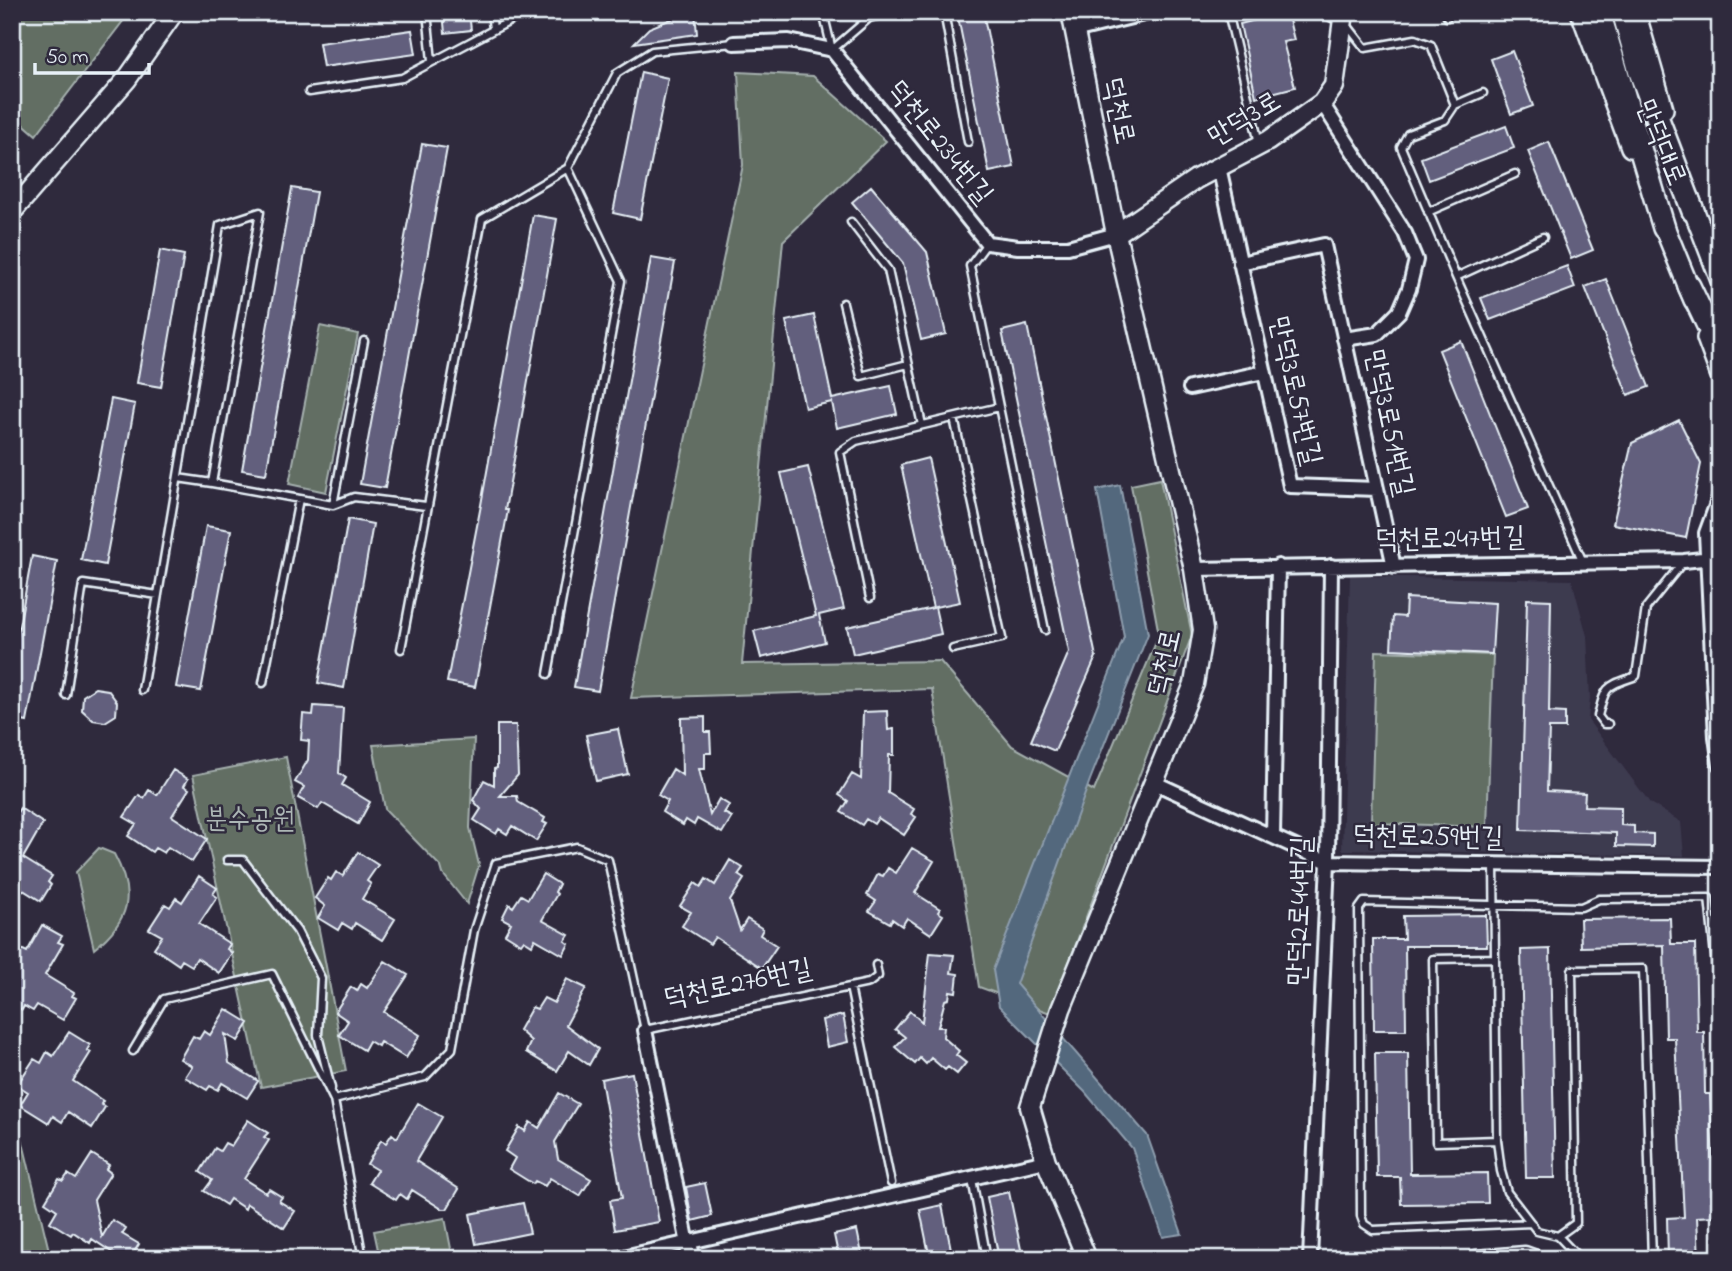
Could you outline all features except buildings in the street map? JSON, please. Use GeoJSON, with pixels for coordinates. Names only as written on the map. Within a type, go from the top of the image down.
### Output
{"type":"FeatureCollection","features":[{"type":"Feature","properties":{"kind":"highway"},"geometry":{"type":"LineString","coordinates":[[1599,12],[1664,228]]}},
{"type":"Feature","properties":{"kind":"highway"},"geometry":{"type":"LineString","coordinates":[[1623,12],[1640,72],[1693,211]]}},
{"type":"Feature","properties":{"kind":"highway"},"geometry":{"type":"LineString","coordinates":[[1689,286],[1720,351]]}},
{"type":"Feature","properties":{"kind":"main road"},"geometry":{"type":"LineString","coordinates":[[12,212],[127,79],[174,12]]}},
{"type":"Feature","properties":{"kind":"main road","name":"덕천로"},"geometry":{"type":"LineString","coordinates":[[1071,12],[1116,234],[1194,569],[1203,630],[1194,684],[1061,1009],[1030,1107],[1046,1161],[1087,1259]]}},
{"type":"Feature","properties":{"kind":"main road","name":"만덕대로"},"geometry":{"type":"LineString","coordinates":[[1581,12],[1616,111],[1689,286],[1720,373]]}},
{"type":"Feature","properties":{"kind":"main road","name":"만덕대로"},"geometry":{"type":"LineString","coordinates":[[1635,12],[1693,211],[1720,278]]}},
{"type":"Feature","properties":{"kind":"main road","name":"만덕3로"},"geometry":{"type":"LineString","coordinates":[[1116,234],[1196,179],[1259,146],[1322,103],[1334,86],[1339,15]]}},
{"type":"Feature","properties":{"kind":"street"},"geometry":{"type":"LineString","coordinates":[[1074,31],[1152,12]]}},
{"type":"Feature","properties":{"kind":"street"},"geometry":{"type":"LineString","coordinates":[[734,43],[789,41],[832,50]]}},
{"type":"Feature","properties":{"kind":"street","name":"덕천로234번길"},"geometry":{"type":"LineString","coordinates":[[832,50],[987,243],[1018,247],[1068,247],[1116,234]]}},
{"type":"Feature","properties":{"kind":"street","name":"만덕3로51번길"},"geometry":{"type":"LineString","coordinates":[[1322,103],[1405,233],[1416,260],[1409,289],[1399,312],[1377,334],[1345,339],[1394,567]]}},
{"type":"Feature","properties":{"kind":"street","name":"만덕3로57번길"},"geometry":{"type":"LineString","coordinates":[[1219,167],[1290,486],[1377,489]]}},
{"type":"Feature","properties":{"kind":"street"},"geometry":{"type":"LineString","coordinates":[[1240,263],[1324,245],[1345,339]]}},
{"type":"Feature","properties":{"kind":"street"},"geometry":{"type":"LineString","coordinates":[[1190,388],[1264,372]]}},
{"type":"Feature","properties":{"kind":"street"},"geometry":{"type":"LineString","coordinates":[[1720,495],[1706,533],[1714,557],[1716,737],[1720,765]]}},
{"type":"Feature","properties":{"kind":"street","name":"덕천로247번길"},"geometry":{"type":"LineString","coordinates":[[1194,569],[1684,561],[1714,557]]}},
{"type":"Feature","properties":{"kind":"street"},"geometry":{"type":"LineString","coordinates":[[1273,836],[1278,566]]}},
{"type":"Feature","properties":{"kind":"street","name":"만덕2로44번길"},"geometry":{"type":"LineString","coordinates":[[1310,1259],[1328,862],[1331,566]]}},
{"type":"Feature","properties":{"kind":"street","name":"덕천로259번길"},"geometry":{"type":"LineString","coordinates":[[1153,782],[1328,862],[1720,867]]}},
{"type":"Feature","properties":{"kind":"street","name":"덕천로276번길"},"geometry":{"type":"LineString","coordinates":[[645,1030],[690,1251]]}},
{"type":"Feature","properties":{"kind":"street"},"geometry":{"type":"LineString","coordinates":[[615,1259],[690,1251],[971,1177],[1046,1161]]}},
{"type":"Feature","properties":{"kind":"street"},"geometry":{"type":"LineString","coordinates":[[1476,1259],[1525,1255],[1536,1259]]}},
{"type":"Feature","properties":{"kind":"lane"},"geometry":{"type":"LineString","coordinates":[[427,12],[432,61]]}},
{"type":"Feature","properties":{"kind":"lane"},"geometry":{"type":"LineString","coordinates":[[491,12],[493,29]]}},
{"type":"Feature","properties":{"kind":"lane"},"geometry":{"type":"LineString","coordinates":[[309,92],[402,78],[527,12]]}},
{"type":"Feature","properties":{"kind":"lane"},"geometry":{"type":"LineString","coordinates":[[823,12],[832,50],[869,18],[893,12]]}},
{"type":"Feature","properties":{"kind":"lane"},"geometry":{"type":"LineString","coordinates":[[944,12],[968,142]]}},
{"type":"Feature","properties":{"kind":"lane"},"geometry":{"type":"LineString","coordinates":[[1228,12],[1259,146]]}},
{"type":"Feature","properties":{"kind":"lane"},"geometry":{"type":"LineString","coordinates":[[1339,15],[1365,48],[1415,39],[1431,45],[1455,105]]}},
{"type":"Feature","properties":{"kind":"lane"},"geometry":{"type":"LineString","coordinates":[[401,649],[482,219],[568,168],[617,73],[652,51],[734,43]]}},
{"type":"Feature","properties":{"kind":"lane"},"geometry":{"type":"LineString","coordinates":[[1483,93],[1455,105],[1445,120],[1408,135],[1401,147],[1583,562]]}},
{"type":"Feature","properties":{"kind":"lane"},"geometry":{"type":"LineString","coordinates":[[548,674],[621,281],[568,168]]}},
{"type":"Feature","properties":{"kind":"lane"},"geometry":{"type":"LineString","coordinates":[[1429,212],[1515,174]]}},
{"type":"Feature","properties":{"kind":"lane"},"geometry":{"type":"LineString","coordinates":[[142,690],[220,225],[260,212],[212,483]]}},
{"type":"Feature","properties":{"kind":"lane"},"geometry":{"type":"LineString","coordinates":[[851,222],[888,271],[922,425]]}},
{"type":"Feature","properties":{"kind":"lane"},"geometry":{"type":"LineString","coordinates":[[1456,277],[1543,236]]}},
{"type":"Feature","properties":{"kind":"lane"},"geometry":{"type":"LineString","coordinates":[[987,243],[970,266],[1045,630]]}},
{"type":"Feature","properties":{"kind":"lane"},"geometry":{"type":"LineString","coordinates":[[843,303],[861,376],[908,364]]}},
{"type":"Feature","properties":{"kind":"lane"},"geometry":{"type":"LineString","coordinates":[[333,505],[364,341]]}},
{"type":"Feature","properties":{"kind":"lane"},"geometry":{"type":"LineString","coordinates":[[870,598],[840,452],[856,441],[999,407]]}},
{"type":"Feature","properties":{"kind":"lane"},"geometry":{"type":"LineString","coordinates":[[953,649],[1002,638],[954,418]]}},
{"type":"Feature","properties":{"kind":"lane"},"geometry":{"type":"LineString","coordinates":[[178,478],[333,505],[354,498],[426,506]]}},
{"type":"Feature","properties":{"kind":"lane"},"geometry":{"type":"LineString","coordinates":[[263,683],[299,499]]}},
{"type":"Feature","properties":{"kind":"lane"},"geometry":{"type":"LineString","coordinates":[[1608,724],[1604,724],[1598,716],[1604,693],[1608,686],[1636,676],[1646,608],[1684,561]]}},
{"type":"Feature","properties":{"kind":"lane"},"geometry":{"type":"LineString","coordinates":[[66,695],[83,584],[158,595]]}},
{"type":"Feature","properties":{"kind":"lane"},"geometry":{"type":"LineString","coordinates":[[334,1100],[425,1077],[452,1049],[474,930],[496,863],[577,847],[608,860],[645,1030]]}},
{"type":"Feature","properties":{"kind":"lane"},"geometry":{"type":"LineString","coordinates":[[227,860],[243,860],[259,879],[297,931],[321,978],[318,1035],[334,1100],[363,1259]]}},
{"type":"Feature","properties":{"kind":"lane"},"geometry":{"type":"LineString","coordinates":[[1493,864],[1497,1140],[1507,1192],[1537,1231],[1558,1236],[1580,1259]]}},
{"type":"Feature","properties":{"kind":"lane"},"geometry":{"type":"LineString","coordinates":[[1531,1223],[1373,1230],[1364,1224],[1361,1216],[1359,909],[1364,902],[1581,907],[1599,899],[1709,898],[1720,1005]]}},
{"type":"Feature","properties":{"kind":"lane"},"geometry":{"type":"LineString","coordinates":[[1494,958],[1433,959],[1436,1142],[1497,1140]]}},
{"type":"Feature","properties":{"kind":"lane","name":"덕천로276번길"},"geometry":{"type":"LineString","coordinates":[[645,1030],[869,983],[878,976],[876,965]]}},
{"type":"Feature","properties":{"kind":"lane"},"geometry":{"type":"LineString","coordinates":[[1558,1236],[1576,1223],[1572,970],[1643,969],[1652,1259]]}},
{"type":"Feature","properties":{"kind":"lane"},"geometry":{"type":"LineString","coordinates":[[133,1051],[164,999],[272,974],[334,1100]]}},
{"type":"Feature","properties":{"kind":"lane"},"geometry":{"type":"LineString","coordinates":[[850,987],[891,1183]]}},
{"type":"Feature","properties":{"kind":"lane"},"geometry":{"type":"LineString","coordinates":[[971,1177],[987,1259]]}},
{"type":"Feature","properties":{"kind":"shaded area"},"geometry":{"type":"Polygon","coordinates":[[[1350,576],[1572,580],[1587,636],[1590,698],[1588,720],[1650,803],[1681,822],[1684,856],[1342,850],[1350,576]]]}},
{"type":"Feature","properties":{"kind":"green space"},"geometry":{"type":"Polygon","coordinates":[[[12,12],[130,12],[36,135],[12,114],[12,12]]]}},
{"type":"Feature","properties":{"kind":"green space"},"geometry":{"type":"Polygon","coordinates":[[[738,72],[813,76],[886,141],[783,241],[742,664],[940,661],[1012,746],[1094,791],[1159,635],[1131,485],[1160,479],[1192,635],[1050,1013],[979,987],[932,689],[631,698],[743,165],[738,72]]]}},
{"type":"Feature","properties":{"kind":"green space"},"geometry":{"type":"Polygon","coordinates":[[[320,326],[358,334],[326,492],[289,484],[320,326]]]}},
{"type":"Feature","properties":{"kind":"green space"},"geometry":{"type":"Polygon","coordinates":[[[1376,651],[1493,655],[1487,827],[1371,823],[1376,651]]]}},
{"type":"Feature","properties":{"kind":"green space"},"geometry":{"type":"Polygon","coordinates":[[[474,739],[470,828],[479,865],[467,904],[443,874],[441,867],[385,809],[373,745],[474,739]]]}},
{"type":"Feature","properties":{"kind":"green space","name":"분수공원"},"geometry":{"type":"Polygon","coordinates":[[[286,757],[346,1071],[261,1087],[193,775],[286,757]]]}},
{"type":"Feature","properties":{"kind":"green space"},"geometry":{"type":"Polygon","coordinates":[[[99,848],[114,854],[127,894],[122,917],[94,949],[76,872],[99,848]]]}},
{"type":"Feature","properties":{"kind":"green space"},"geometry":{"type":"Polygon","coordinates":[[[12,1097],[51,1259],[12,1259],[12,1097]]]}},
{"type":"Feature","properties":{"kind":"green space"},"geometry":{"type":"Polygon","coordinates":[[[445,1218],[453,1259],[380,1259],[374,1231],[445,1218]]]}},
{"type":"Feature","properties":{"kind":"water"},"geometry":{"type":"Polygon","coordinates":[[[1120,485],[1148,634],[1090,780],[1016,984],[1147,1135],[1182,1234],[1163,1237],[1132,1148],[1085,1092],[999,1006],[993,970],[1124,637],[1097,490],[1120,485]]]}}]}
